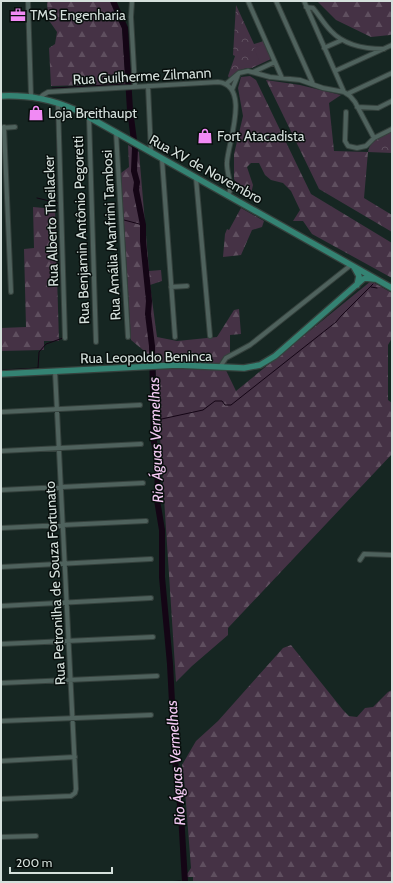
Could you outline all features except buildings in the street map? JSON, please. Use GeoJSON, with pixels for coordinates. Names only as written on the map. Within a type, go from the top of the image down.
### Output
{"type":"FeatureCollection","features":[{"type":"Feature","properties":{"kind":"main road","name":"Rua XV de Novembro"},"geometry":{"type":"LineString","coordinates":[[1,96],[31,96],[40,98],[58,103],[89,117],[392,288]]}},
{"type":"Feature","properties":{"kind":"main road"},"geometry":{"type":"LineString","coordinates":[[351,264],[358,274],[357,285]]}},
{"type":"Feature","properties":{"kind":"main road"},"geometry":{"type":"LineString","coordinates":[[220,367],[250,368],[269,360],[366,278],[376,279]]}},
{"type":"Feature","properties":{"kind":"main road","name":"Rua Leopoldo Beninca"},"geometry":{"type":"LineString","coordinates":[[1,374],[187,365],[220,367]]}},
{"type":"Feature","properties":{"kind":"street"},"geometry":{"type":"LineString","coordinates":[[28,1],[31,96]]}},
{"type":"Feature","properties":{"kind":"street"},"geometry":{"type":"LineString","coordinates":[[132,1],[131,17],[135,87]]}},
{"type":"Feature","properties":{"kind":"street"},"geometry":{"type":"LineString","coordinates":[[248,1],[282,78]]}},
{"type":"Feature","properties":{"kind":"street"},"geometry":{"type":"LineString","coordinates":[[276,1],[312,84]]}},
{"type":"Feature","properties":{"kind":"street"},"geometry":{"type":"LineString","coordinates":[[304,1],[324,48],[346,93],[352,98],[374,138]]}},
{"type":"Feature","properties":{"kind":"street"},"geometry":{"type":"LineString","coordinates":[[306,7],[313,8],[332,32],[342,40],[366,48],[384,49]]}},
{"type":"Feature","properties":{"kind":"street"},"geometry":{"type":"LineString","coordinates":[[324,48],[342,40]]}},
{"type":"Feature","properties":{"kind":"street"},"geometry":{"type":"LineString","coordinates":[[335,71],[392,45]]}},
{"type":"Feature","properties":{"kind":"street"},"geometry":{"type":"LineString","coordinates":[[366,48],[369,56]]}},
{"type":"Feature","properties":{"kind":"street"},"geometry":{"type":"LineString","coordinates":[[253,72],[275,62]]}},
{"type":"Feature","properties":{"kind":"street"},"geometry":{"type":"LineString","coordinates":[[226,84],[239,73],[253,72],[300,80],[346,93],[392,73]]}},
{"type":"Feature","properties":{"kind":"street"},"geometry":{"type":"LineString","coordinates":[[228,196],[231,187],[227,172],[227,161],[236,114],[235,100],[232,90],[239,73]]}},
{"type":"Feature","properties":{"kind":"street","name":"Rua Guilherme Zilmann"},"geometry":{"type":"LineString","coordinates":[[40,98],[48,92],[218,82],[226,84],[232,90]]}},
{"type":"Feature","properties":{"kind":"street"},"geometry":{"type":"LineString","coordinates":[[148,86],[151,152]]}},
{"type":"Feature","properties":{"kind":"street"},"geometry":{"type":"LineString","coordinates":[[357,107],[378,108],[392,101]]}},
{"type":"Feature","properties":{"kind":"street","name":"Rua Alberto Theilacker"},"geometry":{"type":"LineString","coordinates":[[58,103],[65,338]]}},
{"type":"Feature","properties":{"kind":"street"},"geometry":{"type":"LineString","coordinates":[[346,112],[345,141],[347,145],[354,148],[361,148],[369,144],[374,138],[392,129]]}},
{"type":"Feature","properties":{"kind":"street","name":"Rua Benjamin Antônio Pegoretti"},"geometry":{"type":"LineString","coordinates":[[89,117],[96,342]]}},
{"type":"Feature","properties":{"kind":"street"},"geometry":{"type":"LineString","coordinates":[[11,292],[2,128],[15,127]]}},
{"type":"Feature","properties":{"kind":"street","name":"Rua Amália Manfrini Tambosi"},"geometry":{"type":"LineString","coordinates":[[116,132],[128,337]]}},
{"type":"Feature","properties":{"kind":"street"},"geometry":{"type":"LineString","coordinates":[[162,158],[174,338]]}},
{"type":"Feature","properties":{"kind":"street"},"geometry":{"type":"LineString","coordinates":[[196,178],[210,336]]}},
{"type":"Feature","properties":{"kind":"street","name":"Rua Leopoldo Beninca"},"geometry":{"type":"LineString","coordinates":[[220,367],[226,358],[250,345],[351,264]]}},
{"type":"Feature","properties":{"kind":"street"},"geometry":{"type":"LineString","coordinates":[[171,287],[187,286]]}},
{"type":"Feature","properties":{"kind":"street","name":"Rua Petronilha de Souza Fortunato"},"geometry":{"type":"LineString","coordinates":[[1,799],[71,796],[75,793],[76,789],[55,371]]}},
{"type":"Feature","properties":{"kind":"street"},"geometry":{"type":"LineString","coordinates":[[1,412],[140,405]]}},
{"type":"Feature","properties":{"kind":"street"},"geometry":{"type":"LineString","coordinates":[[1,451],[142,444]]}},
{"type":"Feature","properties":{"kind":"street"},"geometry":{"type":"LineString","coordinates":[[1,490],[143,483]]}},
{"type":"Feature","properties":{"kind":"street"},"geometry":{"type":"LineString","coordinates":[[1,528],[146,521]]}},
{"type":"Feature","properties":{"kind":"street"},"geometry":{"type":"LineString","coordinates":[[360,560],[364,554],[392,555]]}},
{"type":"Feature","properties":{"kind":"street"},"geometry":{"type":"LineString","coordinates":[[1,567],[151,560]]}},
{"type":"Feature","properties":{"kind":"street"},"geometry":{"type":"LineString","coordinates":[[1,606],[151,598]]}},
{"type":"Feature","properties":{"kind":"street"},"geometry":{"type":"LineString","coordinates":[[1,644],[153,637]]}},
{"type":"Feature","properties":{"kind":"street"},"geometry":{"type":"LineString","coordinates":[[1,683],[156,676]]}},
{"type":"Feature","properties":{"kind":"street"},"geometry":{"type":"LineString","coordinates":[[1,721],[151,715]]}},
{"type":"Feature","properties":{"kind":"street"},"geometry":{"type":"LineString","coordinates":[[1,761],[75,758]]}},
{"type":"Feature","properties":{"kind":"street"},"geometry":{"type":"LineString","coordinates":[[1,838],[36,836]]}},
{"type":"Feature","properties":{"kind":"green space"},"geometry":{"type":"Polygon","coordinates":[[[47,1],[113,1],[114,13],[122,27],[126,84],[51,86],[49,48],[55,44],[57,32],[48,19],[47,1]]]}},
{"type":"Feature","properties":{"kind":"green space"},"geometry":{"type":"Polygon","coordinates":[[[317,1],[392,1],[392,34],[371,37],[336,20],[317,1]]]}},
{"type":"Feature","properties":{"kind":"green space"},"geometry":{"type":"Polygon","coordinates":[[[236,5],[254,44],[264,41],[271,59],[252,68],[240,70],[229,78],[228,76],[235,56],[233,55],[236,5]]]}},
{"type":"Feature","properties":{"kind":"green space"},"geometry":{"type":"Polygon","coordinates":[[[263,44],[270,59],[260,63],[254,48],[263,44]]]}},
{"type":"Feature","properties":{"kind":"green space"},"geometry":{"type":"Polygon","coordinates":[[[250,76],[256,80],[311,194],[392,243],[392,278],[312,234],[303,221],[293,221],[300,210],[291,191],[283,183],[271,180],[265,175],[259,163],[251,163],[247,167],[253,185],[251,194],[241,191],[234,179],[234,154],[243,116],[238,88],[241,77],[250,76]]]}},
{"type":"Feature","properties":{"kind":"green space"},"geometry":{"type":"Polygon","coordinates":[[[266,80],[300,85],[341,95],[329,103],[334,151],[368,152],[364,198],[392,215],[392,232],[319,189],[266,80]]]}},
{"type":"Feature","properties":{"kind":"green space"},"geometry":{"type":"Polygon","coordinates":[[[392,131],[392,153],[368,152],[374,141],[392,131]]]}},
{"type":"Feature","properties":{"kind":"green space"},"geometry":{"type":"Polygon","coordinates":[[[128,145],[139,152],[149,271],[161,270],[162,281],[150,285],[157,337],[177,341],[217,337],[234,310],[239,309],[241,334],[230,335],[230,354],[221,360],[236,391],[371,281],[392,293],[392,338],[388,345],[388,400],[392,403],[392,454],[228,628],[228,635],[176,682],[155,360],[131,340],[121,173],[129,167],[128,145]]]}},
{"type":"Feature","properties":{"kind":"green space"},"geometry":{"type":"Polygon","coordinates":[[[33,207],[55,209],[59,341],[44,341],[44,350],[1,351],[1,328],[26,327],[24,249],[34,248],[33,207]]]}},
{"type":"Feature","properties":{"kind":"green space"},"geometry":{"type":"Polygon","coordinates":[[[241,208],[264,221],[262,227],[252,230],[241,255],[223,257],[225,234],[227,229],[229,230],[241,208]]]}},
{"type":"Feature","properties":{"kind":"green space"},"geometry":{"type":"Polygon","coordinates":[[[291,645],[349,716],[357,717],[365,708],[373,707],[392,690],[392,882],[193,882],[193,877],[185,877],[191,868],[182,765],[196,741],[218,721],[283,648],[291,645]]]}},
{"type":"Feature","properties":{"kind":"waterway","name":"Rio Águas Vermelhas"},"geometry":{"type":"LineString","coordinates":[[113,1],[125,28],[130,110],[135,148],[134,171],[143,225],[143,241],[149,301],[148,314],[152,346],[154,442],[158,465],[157,500],[162,530],[162,577],[170,664],[175,760],[181,814],[185,882]]}},
{"type":"Feature","properties":{"kind":"waterway"},"geometry":{"type":"LineString","coordinates":[[52,88],[128,84]]}},
{"type":"Feature","properties":{"kind":"waterway"},"geometry":{"type":"LineString","coordinates":[[3,370],[38,368],[39,352],[46,344],[63,338],[56,114]]}},
{"type":"Feature","properties":{"kind":"waterway"},"geometry":{"type":"LineString","coordinates":[[37,198],[58,203]]}},
{"type":"Feature","properties":{"kind":"waterway"},"geometry":{"type":"LineString","coordinates":[[124,220],[143,225]]}},
{"type":"Feature","properties":{"kind":"waterway"},"geometry":{"type":"LineString","coordinates":[[154,423],[157,420],[203,410],[215,401],[222,401],[225,405],[231,405],[336,322],[373,284]]}},
{"type":"Feature","properties":{"kind":"waterway"},"geometry":{"type":"LineString","coordinates":[[371,287],[377,288]]}},
{"type":"Feature","properties":{"kind":"waterway"},"geometry":{"type":"LineString","coordinates":[[167,882],[183,882]]}},
{"type":"Feature","properties":{"kind":"place","name":"TMS Engenharia"},"geometry":{"type":"Point","coordinates":[18,15]}},
{"type":"Feature","properties":{"kind":"place","name":"Loja Breithaupt"},"geometry":{"type":"Point","coordinates":[36,113]}},
{"type":"Feature","properties":{"kind":"place","name":"Fort Atacadista"},"geometry":{"type":"Point","coordinates":[205,136]}}]}
